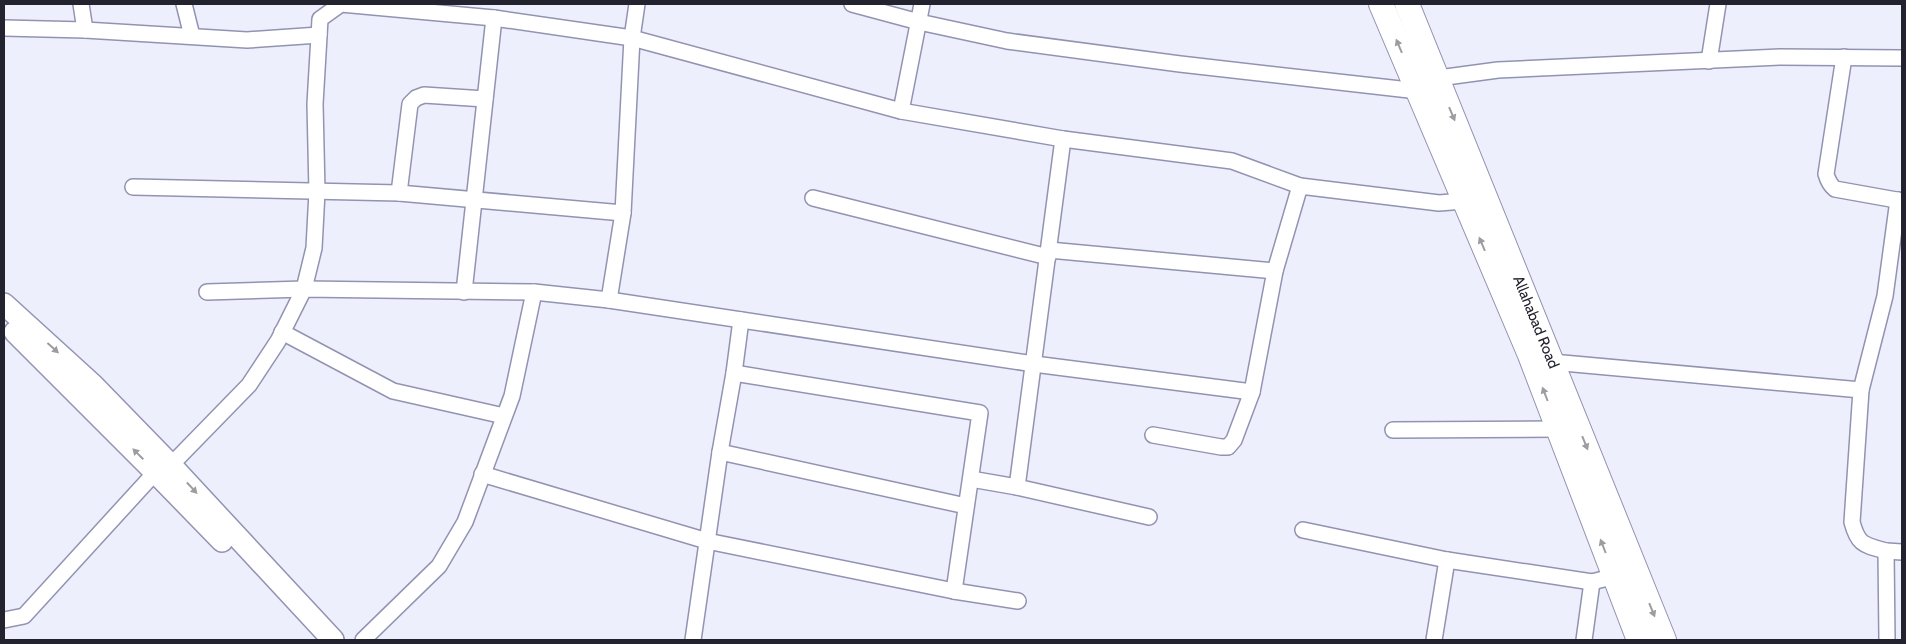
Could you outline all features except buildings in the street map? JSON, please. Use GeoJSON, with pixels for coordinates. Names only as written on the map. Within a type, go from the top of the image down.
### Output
{"type":"FeatureCollection","features":[{"type":"Feature","properties":{"kind":"main road"},"geometry":{"type":"LineString","coordinates":[[1381,4],[1423,84]]}},
{"type":"Feature","properties":{"kind":"main road","name":"Allahabad Road"},"geometry":{"type":"LineString","coordinates":[[1407,4],[1423,84],[1474,198],[1552,362],[1625,573],[1664,640]]}},
{"type":"Feature","properties":{"kind":"main road"},"geometry":{"type":"LineString","coordinates":[[1474,198],[1558,429],[1625,573],[1639,640]]}},
{"type":"Feature","properties":{"kind":"street"},"geometry":{"type":"LineString","coordinates":[[81,4],[85,30]]}},
{"type":"Feature","properties":{"kind":"street"},"geometry":{"type":"LineString","coordinates":[[184,4],[192,36]]}},
{"type":"Feature","properties":{"kind":"street"},"geometry":{"type":"LineString","coordinates":[[4,620],[24,616],[164,466],[248,385],[282,332],[304,289],[314,248],[316,192],[315,104],[320,19],[341,4],[494,18],[632,38],[901,111],[1063,139],[1232,161],[1300,186],[1439,203],[1474,198]]}},
{"type":"Feature","properties":{"kind":"street"},"geometry":{"type":"LineString","coordinates":[[609,300],[623,213],[632,38],[637,4]]}},
{"type":"Feature","properties":{"kind":"street"},"geometry":{"type":"LineString","coordinates":[[852,4],[919,22],[1007,41],[1180,64],[1423,84],[1498,70],[1780,57],[1902,58]]}},
{"type":"Feature","properties":{"kind":"street"},"geometry":{"type":"LineString","coordinates":[[901,111],[922,4]]}},
{"type":"Feature","properties":{"kind":"street"},"geometry":{"type":"LineString","coordinates":[[1708,60],[1718,4]]}},
{"type":"Feature","properties":{"kind":"street"},"geometry":{"type":"LineString","coordinates":[[464,292],[494,18]]}},
{"type":"Feature","properties":{"kind":"street"},"geometry":{"type":"LineString","coordinates":[[4,28],[85,30],[247,40],[319,35]]}},
{"type":"Feature","properties":{"kind":"street"},"geometry":{"type":"LineString","coordinates":[[1844,57],[1826,174],[1827,179],[1835,190],[1900,200],[1885,296],[1860,390],[1852,522],[1857,538],[1862,544],[1886,551],[1902,552]]}},
{"type":"Feature","properties":{"kind":"street"},"geometry":{"type":"LineString","coordinates":[[399,193],[410,104],[416,98],[424,95],[485,99]]}},
{"type":"Feature","properties":{"kind":"street"},"geometry":{"type":"LineString","coordinates":[[1017,487],[1063,139]]}},
{"type":"Feature","properties":{"kind":"street"},"geometry":{"type":"LineString","coordinates":[[1153,435],[1221,447],[1228,447],[1234,440],[1252,392],[1275,271],[1300,186]]}},
{"type":"Feature","properties":{"kind":"street"},"geometry":{"type":"LineString","coordinates":[[133,187],[399,193],[623,213]]}},
{"type":"Feature","properties":{"kind":"street"},"geometry":{"type":"LineString","coordinates":[[813,198],[1048,254],[1275,271]]}},
{"type":"Feature","properties":{"kind":"street"},"geometry":{"type":"LineString","coordinates":[[207,292],[304,289],[534,292],[609,300],[1034,364],[1252,392]]}},
{"type":"Feature","properties":{"kind":"street"},"geometry":{"type":"LineString","coordinates":[[363,640],[439,566],[465,522],[512,396],[534,292]]}},
{"type":"Feature","properties":{"kind":"street"},"geometry":{"type":"LineString","coordinates":[[4,304],[92,385],[318,640]]}},
{"type":"Feature","properties":{"kind":"street"},"geometry":{"type":"LineString","coordinates":[[693,640],[741,320]]}},
{"type":"Feature","properties":{"kind":"street"},"geometry":{"type":"LineString","coordinates":[[4,322],[164,466],[333,640]]}},
{"type":"Feature","properties":{"kind":"street"},"geometry":{"type":"LineString","coordinates":[[282,332],[393,390],[504,416]]}},
{"type":"Feature","properties":{"kind":"street"},"geometry":{"type":"LineString","coordinates":[[1552,362],[1860,390]]}},
{"type":"Feature","properties":{"kind":"street"},"geometry":{"type":"LineString","coordinates":[[734,373],[980,413],[954,591]]}},
{"type":"Feature","properties":{"kind":"street"},"geometry":{"type":"LineString","coordinates":[[1393,430],[1558,429]]}},
{"type":"Feature","properties":{"kind":"street"},"geometry":{"type":"LineString","coordinates":[[720,452],[966,506]]}},
{"type":"Feature","properties":{"kind":"street"},"geometry":{"type":"LineString","coordinates":[[482,474],[707,541],[954,591],[1018,601]]}},
{"type":"Feature","properties":{"kind":"street"},"geometry":{"type":"LineString","coordinates":[[971,479],[1017,487],[1149,517]]}},
{"type":"Feature","properties":{"kind":"street"},"geometry":{"type":"LineString","coordinates":[[1303,530],[1447,560],[1592,582],[1625,573]]}},
{"type":"Feature","properties":{"kind":"street"},"geometry":{"type":"LineString","coordinates":[[1886,551],[1887,640]]}},
{"type":"Feature","properties":{"kind":"street"},"geometry":{"type":"LineString","coordinates":[[1434,640],[1447,560]]}},
{"type":"Feature","properties":{"kind":"street"},"geometry":{"type":"LineString","coordinates":[[1584,640],[1592,582]]}}]}
